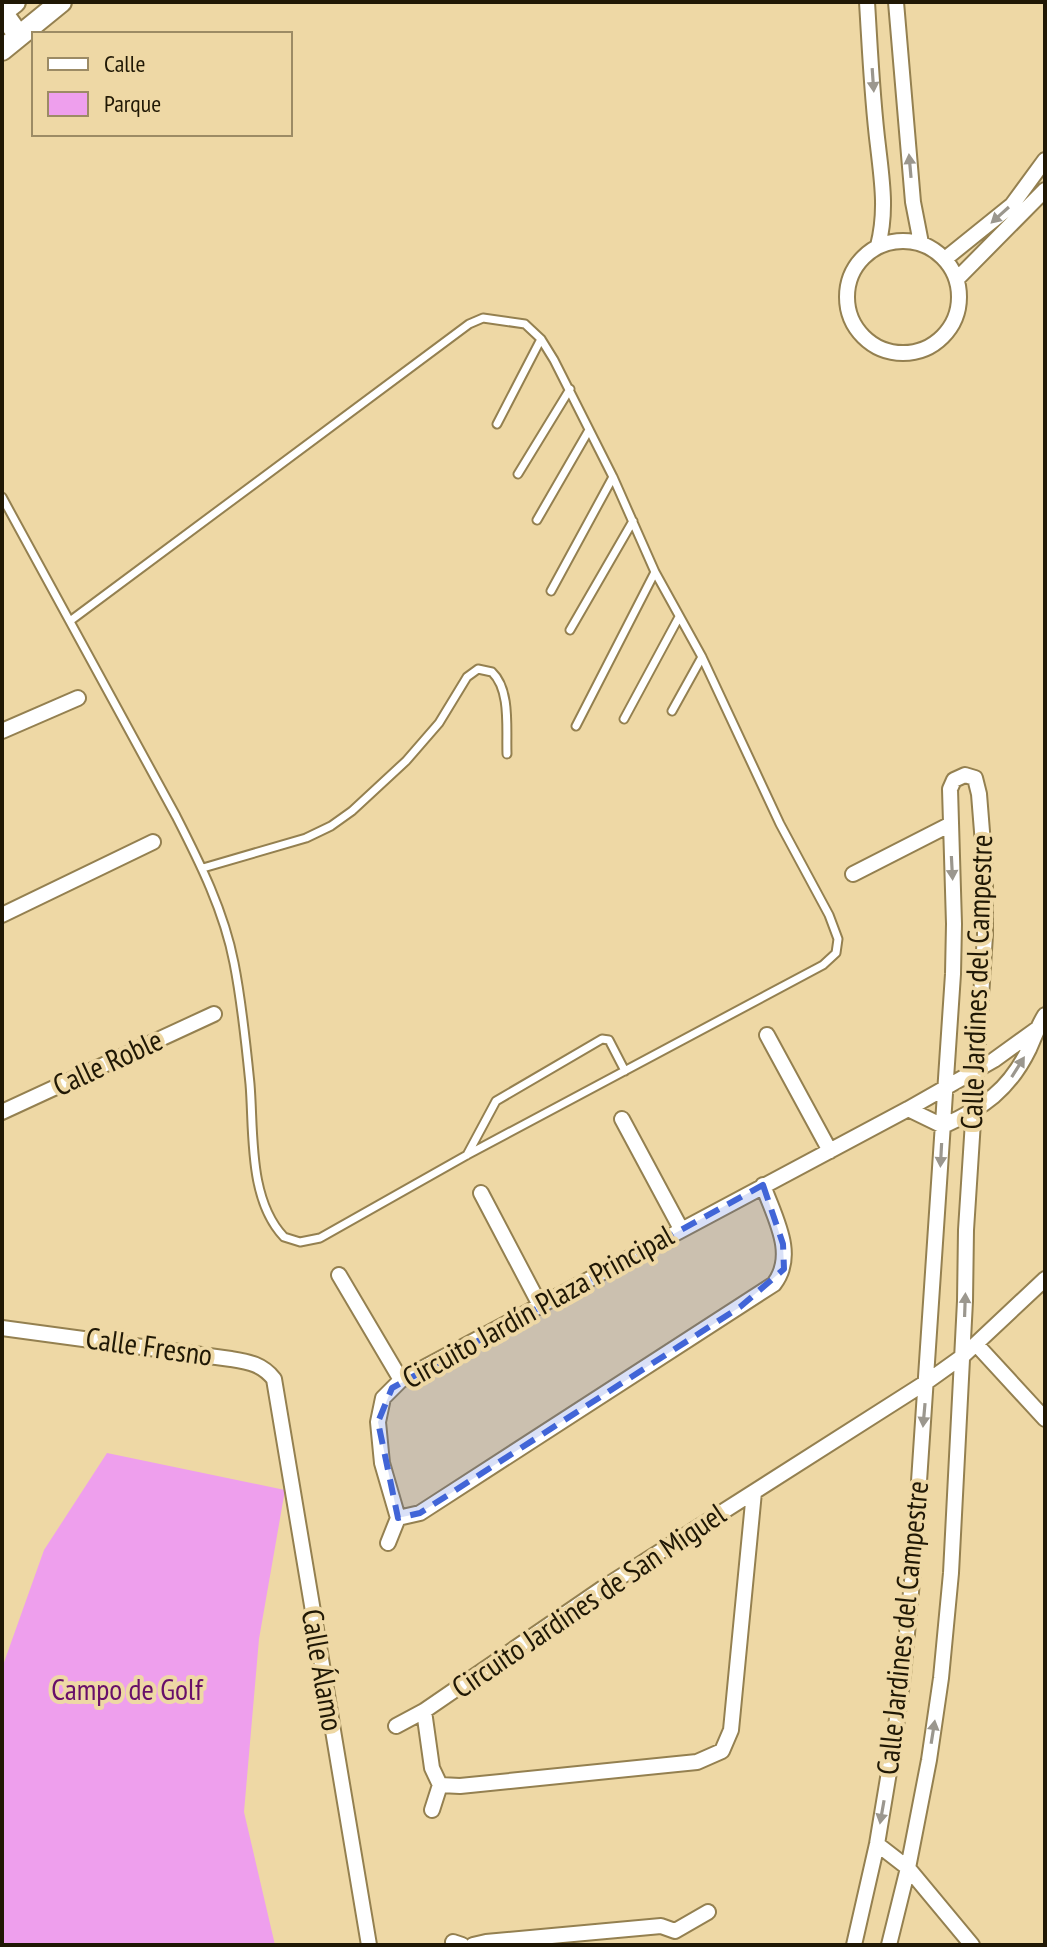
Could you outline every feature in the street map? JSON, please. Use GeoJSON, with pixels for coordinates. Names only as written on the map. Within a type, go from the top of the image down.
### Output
{"type":"FeatureCollection","features":[{"type":"Feature","properties":{"kind":"street"},"geometry":{"type":"LineString","coordinates":[[15,2],[2,12],[19,36]]}},
{"type":"Feature","properties":{"kind":"street"},"geometry":{"type":"LineString","coordinates":[[2,50],[61,2]]}},
{"type":"Feature","properties":{"kind":"street"},"geometry":{"type":"LineString","coordinates":[[867,2],[883,183],[883,225],[878,246]]}},
{"type":"Feature","properties":{"kind":"street"},"geometry":{"type":"LineString","coordinates":[[896,2],[913,202],[921,243]]}},
{"type":"Feature","properties":{"kind":"street"},"geometry":{"type":"LineString","coordinates":[[945,259],[1012,205],[1045,160]]}},
{"type":"Feature","properties":{"kind":"street"},"geometry":{"type":"LineString","coordinates":[[957,279],[1045,190]]}},
{"type":"Feature","properties":{"kind":"street"},"geometry":{"type":"LineString","coordinates":[[899,240],[921,243],[945,259],[957,279],[959,299],[955,318],[944,335],[929,347],[910,353],[890,352],[872,344],[858,331],[849,313],[847,293],[851,274],[862,258],[878,246],[899,240]]}},
{"type":"Feature","properties":{"kind":"street"},"geometry":{"type":"LineString","coordinates":[[2,731],[78,698]]}},
{"type":"Feature","properties":{"kind":"street","name":"Calle Jardines del Campestre"},"geometry":{"type":"LineString","coordinates":[[854,1945],[877,1844],[903,1675],[928,1381],[950,1023],[954,924],[949,825],[951,784],[959,776],[973,777],[978,782],[985,869],[975,1072],[976,1111],[966,1230],[963,1356],[951,1573],[941,1678],[908,1868],[889,1945]]}},
{"type":"Feature","properties":{"kind":"street"},"geometry":{"type":"LineString","coordinates":[[853,874],[949,825]]}},
{"type":"Feature","properties":{"kind":"street"},"geometry":{"type":"LineString","coordinates":[[2,915],[153,842]]}},
{"type":"Feature","properties":{"kind":"street","name":"Calle Roble"},"geometry":{"type":"LineString","coordinates":[[2,1112],[214,1014]]}},
{"type":"Feature","properties":{"kind":"street"},"geometry":{"type":"LineString","coordinates":[[908,1109],[943,1126],[976,1111],[1011,1078],[1045,1015]]}},
{"type":"Feature","properties":{"kind":"street"},"geometry":{"type":"LineString","coordinates":[[950,1023],[979,1026]]}},
{"type":"Feature","properties":{"kind":"street","name":"Circuito Jardín Plaza Principal"},"geometry":{"type":"LineString","coordinates":[[398,1518],[382,1463],[378,1422],[383,1398],[401,1380],[908,1109],[975,1072],[1037,1029]]}},
{"type":"Feature","properties":{"kind":"street"},"geometry":{"type":"LineString","coordinates":[[767,1035],[830,1151]]}},
{"type":"Feature","properties":{"kind":"street"},"geometry":{"type":"LineString","coordinates":[[622,1119],[681,1229]]}},
{"type":"Feature","properties":{"kind":"street"},"geometry":{"type":"LineString","coordinates":[[388,1543],[398,1518],[420,1513],[774,1284],[784,1269],[785,1253],[763,1185]]}},
{"type":"Feature","properties":{"kind":"street"},"geometry":{"type":"LineString","coordinates":[[481,1193],[541,1307]]}},
{"type":"Feature","properties":{"kind":"street"},"geometry":{"type":"LineString","coordinates":[[339,1275],[401,1380]]}},
{"type":"Feature","properties":{"kind":"street","name":"Circuito Jardines de San Miguel"},"geometry":{"type":"LineString","coordinates":[[396,1726],[424,1711],[603,1588],[928,1381],[963,1356],[1045,1279]]}},
{"type":"Feature","properties":{"kind":"street","name":"Calle Fresno"},"geometry":{"type":"LineString","coordinates":[[2,1328],[198,1353],[256,1364],[274,1379],[278,1395]]}},
{"type":"Feature","properties":{"kind":"street"},"geometry":{"type":"LineString","coordinates":[[976,1344],[1045,1419]]}},
{"type":"Feature","properties":{"kind":"street","name":"Calle Álamo"},"geometry":{"type":"LineString","coordinates":[[278,1395],[300,1545],[369,1945]]}},
{"type":"Feature","properties":{"kind":"street","name":"Circuito Jardines de San Miguel"},"geometry":{"type":"LineString","coordinates":[[424,1711],[432,1768],[440,1785],[460,1786],[697,1762],[722,1751],[731,1730],[754,1492]]}},
{"type":"Feature","properties":{"kind":"street"},"geometry":{"type":"LineString","coordinates":[[432,1810],[440,1785]]}},
{"type":"Feature","properties":{"kind":"street"},"geometry":{"type":"LineString","coordinates":[[877,1844],[908,1868],[972,1945]]}},
{"type":"Feature","properties":{"kind":"street"},"geometry":{"type":"LineString","coordinates":[[473,1945],[661,1926],[677,1938],[708,1912]]}},
{"type":"Feature","properties":{"kind":"lane"},"geometry":{"type":"LineString","coordinates":[[2,497],[203,868],[222,917],[234,963],[245,1036],[257,1172],[263,1197],[277,1230],[292,1241],[320,1238],[467,1155],[823,965],[832,959],[838,946],[833,924],[780,824],[702,657],[655,572],[570,389],[541,339],[525,324],[483,318],[469,324],[70,621]]}},
{"type":"Feature","properties":{"kind":"lane"},"geometry":{"type":"LineString","coordinates":[[497,424],[541,339]]}},
{"type":"Feature","properties":{"kind":"lane"},"geometry":{"type":"LineString","coordinates":[[518,474],[570,389]]}},
{"type":"Feature","properties":{"kind":"lane"},"geometry":{"type":"LineString","coordinates":[[537,520],[589,430]]}},
{"type":"Feature","properties":{"kind":"lane"},"geometry":{"type":"LineString","coordinates":[[551,591],[613,477]]}},
{"type":"Feature","properties":{"kind":"lane"},"geometry":{"type":"LineString","coordinates":[[570,630],[633,521]]}},
{"type":"Feature","properties":{"kind":"lane"},"geometry":{"type":"LineString","coordinates":[[576,726],[655,572]]}},
{"type":"Feature","properties":{"kind":"lane"},"geometry":{"type":"LineString","coordinates":[[624,719],[679,617]]}},
{"type":"Feature","properties":{"kind":"lane"},"geometry":{"type":"LineString","coordinates":[[672,711],[702,657]]}},
{"type":"Feature","properties":{"kind":"lane"},"geometry":{"type":"LineString","coordinates":[[203,868],[290,844],[331,826],[373,794],[406,761],[439,723],[467,677],[478,669],[492,672],[501,686],[506,714],[507,754]]}},
{"type":"Feature","properties":{"kind":"lane"},"geometry":{"type":"LineString","coordinates":[[467,1155],[496,1101],[602,1039],[609,1040],[625,1071]]}},
{"type":"Feature","properties":{"kind":"highlighted area"},"geometry":{"type":"Polygon","coordinates":[[[763,1185],[783,1244],[784,1269],[740,1307],[420,1513],[398,1518],[378,1422],[392,1388],[763,1185]]]}},
{"type":"Feature","properties":{"kind":"green space","name":"Campo de Golf"},"geometry":{"type":"Polygon","coordinates":[[[107,1453],[285,1490],[259,1639],[244,1812],[275,1945],[2,1945],[2,1668],[44,1550],[107,1453]]]}}]}
